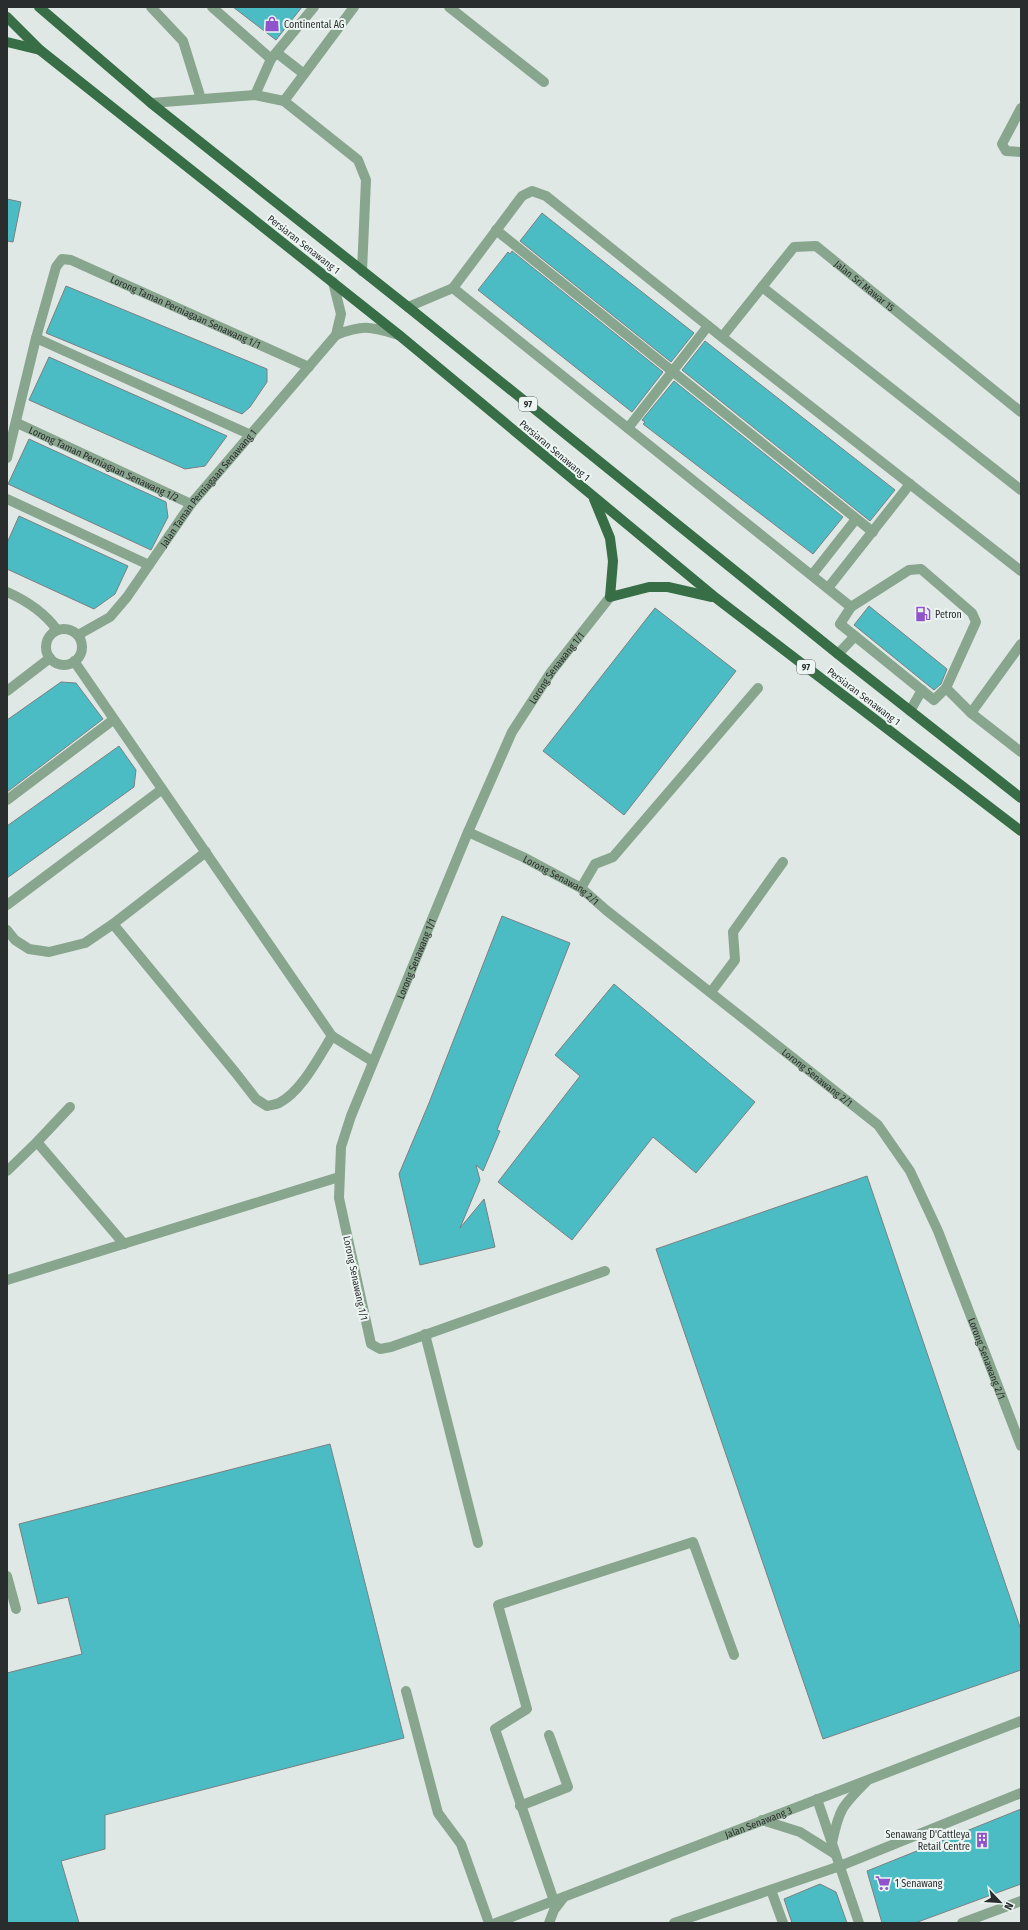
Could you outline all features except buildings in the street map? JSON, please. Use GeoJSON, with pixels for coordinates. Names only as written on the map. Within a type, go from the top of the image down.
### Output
{"type":"FeatureCollection","features":[{"type":"Feature","properties":{"kind":"main road","name":"Persiaran Senawang 1"},"geometry":{"type":"LineString","coordinates":[[44,8],[151,103],[408,307],[838,654],[1021,798]]}},
{"type":"Feature","properties":{"kind":"main road","name":"Persiaran Senawang 1"},"geometry":{"type":"LineString","coordinates":[[7,17],[40,50],[399,335],[716,598],[1021,831]]}},
{"type":"Feature","properties":{"kind":"main road"},"geometry":{"type":"LineString","coordinates":[[7,42],[40,50]]}},
{"type":"Feature","properties":{"kind":"main road"},"geometry":{"type":"LineString","coordinates":[[594,498],[610,538],[613,561],[610,597],[649,587],[668,587],[716,598]]}},
{"type":"Feature","properties":{"kind":"street"},"geometry":{"type":"LineString","coordinates":[[151,7],[183,41],[201,99]]}},
{"type":"Feature","properties":{"kind":"street"},"geometry":{"type":"LineString","coordinates":[[212,7],[274,56],[304,74]]}},
{"type":"Feature","properties":{"kind":"street"},"geometry":{"type":"LineString","coordinates":[[255,95],[274,56],[314,7]]}},
{"type":"Feature","properties":{"kind":"street"},"geometry":{"type":"LineString","coordinates":[[284,101],[354,7]]}},
{"type":"Feature","properties":{"kind":"street"},"geometry":{"type":"LineString","coordinates":[[449,7],[544,82]]}},
{"type":"Feature","properties":{"kind":"street"},"geometry":{"type":"LineString","coordinates":[[151,103],[255,95],[284,101],[358,160],[366,180],[362,271]]}},
{"type":"Feature","properties":{"kind":"street"},"geometry":{"type":"LineString","coordinates":[[1021,108],[1002,144],[1006,151],[1021,152]]}},
{"type":"Feature","properties":{"kind":"street"},"geometry":{"type":"LineString","coordinates":[[408,307],[453,288],[522,196],[532,191],[546,196],[708,326],[1021,571]]}},
{"type":"Feature","properties":{"kind":"street"},"geometry":{"type":"LineString","coordinates":[[496,230],[872,532]]}},
{"type":"Feature","properties":{"kind":"street","name":"Jalan Sri Mawar 15"},"geometry":{"type":"LineString","coordinates":[[722,337],[794,247],[816,246],[1021,412]]}},
{"type":"Feature","properties":{"kind":"street","name":"Lorong Taman Perniagaan Senawang 1/1"},"geometry":{"type":"LineString","coordinates":[[36,338],[56,267],[62,259],[71,260],[309,367]]}},
{"type":"Feature","properties":{"kind":"street"},"geometry":{"type":"LineString","coordinates":[[333,282],[341,314],[336,335]]}},
{"type":"Feature","properties":{"kind":"street"},"geometry":{"type":"LineString","coordinates":[[762,287],[1021,490]]}},
{"type":"Feature","properties":{"kind":"street"},"geometry":{"type":"LineString","coordinates":[[453,288],[851,607]]}},
{"type":"Feature","properties":{"kind":"street"},"geometry":{"type":"LineString","coordinates":[[628,428],[708,326]]}},
{"type":"Feature","properties":{"kind":"street"},"geometry":{"type":"LineString","coordinates":[[336,335],[356,328],[372,327],[399,335]]}},
{"type":"Feature","properties":{"kind":"street","name":"Jalan Taman Perniagaan Senawang 1"},"geometry":{"type":"LineString","coordinates":[[78,635],[110,617],[127,598],[191,504],[336,335]]}},
{"type":"Feature","properties":{"kind":"street"},"geometry":{"type":"LineString","coordinates":[[7,458],[17,423],[36,338],[251,435]]}},
{"type":"Feature","properties":{"kind":"street","name":"Lorong Taman Perniagaan Senawang 1/2"},"geometry":{"type":"LineString","coordinates":[[17,423],[191,504]]}},
{"type":"Feature","properties":{"kind":"street"},"geometry":{"type":"LineString","coordinates":[[828,588],[910,484]]}},
{"type":"Feature","properties":{"kind":"street"},"geometry":{"type":"LineString","coordinates":[[7,499],[149,565]]}},
{"type":"Feature","properties":{"kind":"street"},"geometry":{"type":"LineString","coordinates":[[812,575],[856,519]]}},
{"type":"Feature","properties":{"kind":"street"},"geometry":{"type":"LineString","coordinates":[[922,569],[972,614],[976,622],[946,688],[934,700],[855,636],[840,624],[851,607],[909,570],[922,569]]}},
{"type":"Feature","properties":{"kind":"street"},"geometry":{"type":"LineString","coordinates":[[7,592],[25,600],[57,630]]}},
{"type":"Feature","properties":{"kind":"street","name":"Lorong Senawang 1/1"},"geometry":{"type":"LineString","coordinates":[[426,1334],[380,1349],[371,1344],[339,1198],[341,1147],[372,1061],[468,832],[512,732],[550,672],[610,597]]}},
{"type":"Feature","properties":{"kind":"street"},"geometry":{"type":"LineString","coordinates":[[68,629],[78,635],[82,646],[81,652],[74,661],[64,664],[50,658],[46,648],[47,642],[49,637],[57,630],[68,629]]}},
{"type":"Feature","properties":{"kind":"street"},"geometry":{"type":"LineString","coordinates":[[838,654],[855,636]]}},
{"type":"Feature","properties":{"kind":"street"},"geometry":{"type":"LineString","coordinates":[[971,713],[1021,644]]}},
{"type":"Feature","properties":{"kind":"street"},"geometry":{"type":"LineString","coordinates":[[7,691],[50,658]]}},
{"type":"Feature","properties":{"kind":"street"},"geometry":{"type":"LineString","coordinates":[[74,661],[161,790],[206,852],[332,1036],[372,1061]]}},
{"type":"Feature","properties":{"kind":"street"},"geometry":{"type":"LineString","coordinates":[[581,888],[595,864],[613,857],[758,688]]}},
{"type":"Feature","properties":{"kind":"street"},"geometry":{"type":"LineString","coordinates":[[946,688],[971,713],[1021,752]]}},
{"type":"Feature","properties":{"kind":"street"},"geometry":{"type":"LineString","coordinates":[[910,711],[922,690]]}},
{"type":"Feature","properties":{"kind":"street"},"geometry":{"type":"LineString","coordinates":[[7,800],[113,720]]}},
{"type":"Feature","properties":{"kind":"street"},"geometry":{"type":"LineString","coordinates":[[7,905],[161,790]]}},
{"type":"Feature","properties":{"kind":"street","name":"Lorong Senawang 2/1"},"geometry":{"type":"LineString","coordinates":[[468,832],[523,857],[581,888],[606,910],[878,1125],[910,1172],[938,1231],[1021,1446]]}},
{"type":"Feature","properties":{"kind":"street"},"geometry":{"type":"LineString","coordinates":[[7,930],[15,940],[29,949],[49,952],[85,943],[113,924],[206,852]]}},
{"type":"Feature","properties":{"kind":"street"},"geometry":{"type":"LineString","coordinates":[[711,992],[735,960],[733,932],[783,862]]}},
{"type":"Feature","properties":{"kind":"street"},"geometry":{"type":"LineString","coordinates":[[113,924],[235,1072],[256,1100],[267,1106],[278,1104],[292,1094],[306,1076],[332,1036]]}},
{"type":"Feature","properties":{"kind":"street"},"geometry":{"type":"LineString","coordinates":[[7,1171],[70,1107]]}},
{"type":"Feature","properties":{"kind":"street"},"geometry":{"type":"LineString","coordinates":[[37,1142],[124,1244]]}},
{"type":"Feature","properties":{"kind":"street"},"geometry":{"type":"LineString","coordinates":[[7,1280],[340,1177]]}},
{"type":"Feature","properties":{"kind":"street"},"geometry":{"type":"LineString","coordinates":[[478,1543],[426,1334],[605,1271]]}},
{"type":"Feature","properties":{"kind":"street"},"geometry":{"type":"LineString","coordinates":[[554,1900],[520,1806],[495,1729],[527,1709],[498,1605],[694,1542],[734,1655]]}},
{"type":"Feature","properties":{"kind":"street"},"geometry":{"type":"LineString","coordinates":[[7,1576],[16,1609]]}},
{"type":"Feature","properties":{"kind":"street"},"geometry":{"type":"LineString","coordinates":[[406,1691],[438,1813],[461,1844],[489,1923]]}},
{"type":"Feature","properties":{"kind":"street","name":"Jalan Senawang 3"},"geometry":{"type":"LineString","coordinates":[[496,1923],[1021,1721]]}},
{"type":"Feature","properties":{"kind":"street"},"geometry":{"type":"LineString","coordinates":[[520,1806],[568,1787],[549,1735]]}},
{"type":"Feature","properties":{"kind":"street"},"geometry":{"type":"LineString","coordinates":[[832,1843],[838,1817],[845,1804],[869,1779]]}},
{"type":"Feature","properties":{"kind":"street"},"geometry":{"type":"LineString","coordinates":[[674,1923],[688,1921],[840,1866],[1021,1794]]}},
{"type":"Feature","properties":{"kind":"street"},"geometry":{"type":"LineString","coordinates":[[817,1799],[859,1923]]}},
{"type":"Feature","properties":{"kind":"street"},"geometry":{"type":"LineString","coordinates":[[762,1820],[800,1832],[836,1854]]}},
{"type":"Feature","properties":{"kind":"street"},"geometry":{"type":"LineString","coordinates":[[771,1890],[783,1923]]}},
{"type":"Feature","properties":{"kind":"street"},"geometry":{"type":"LineString","coordinates":[[549,1923],[554,1910],[564,1897]]}},
{"type":"Feature","properties":{"kind":"street"},"geometry":{"type":"LineString","coordinates":[[962,1923],[1021,1901]]}},
{"type":"Feature","properties":{"kind":"place","name":"Continental AG"},"geometry":{"type":"Point","coordinates":[272,24]}},
{"type":"Feature","properties":{"kind":"place","name":"Petron"},"geometry":{"type":"Point","coordinates":[923,614]}},
{"type":"Feature","properties":{"kind":"place","name":"Senawang D'Cattleya Retail Centre"},"geometry":{"type":"Point","coordinates":[982,1840]}},
{"type":"Feature","properties":{"kind":"place","name":"1 Senawang"},"geometry":{"type":"Point","coordinates":[883,1883]}}]}
